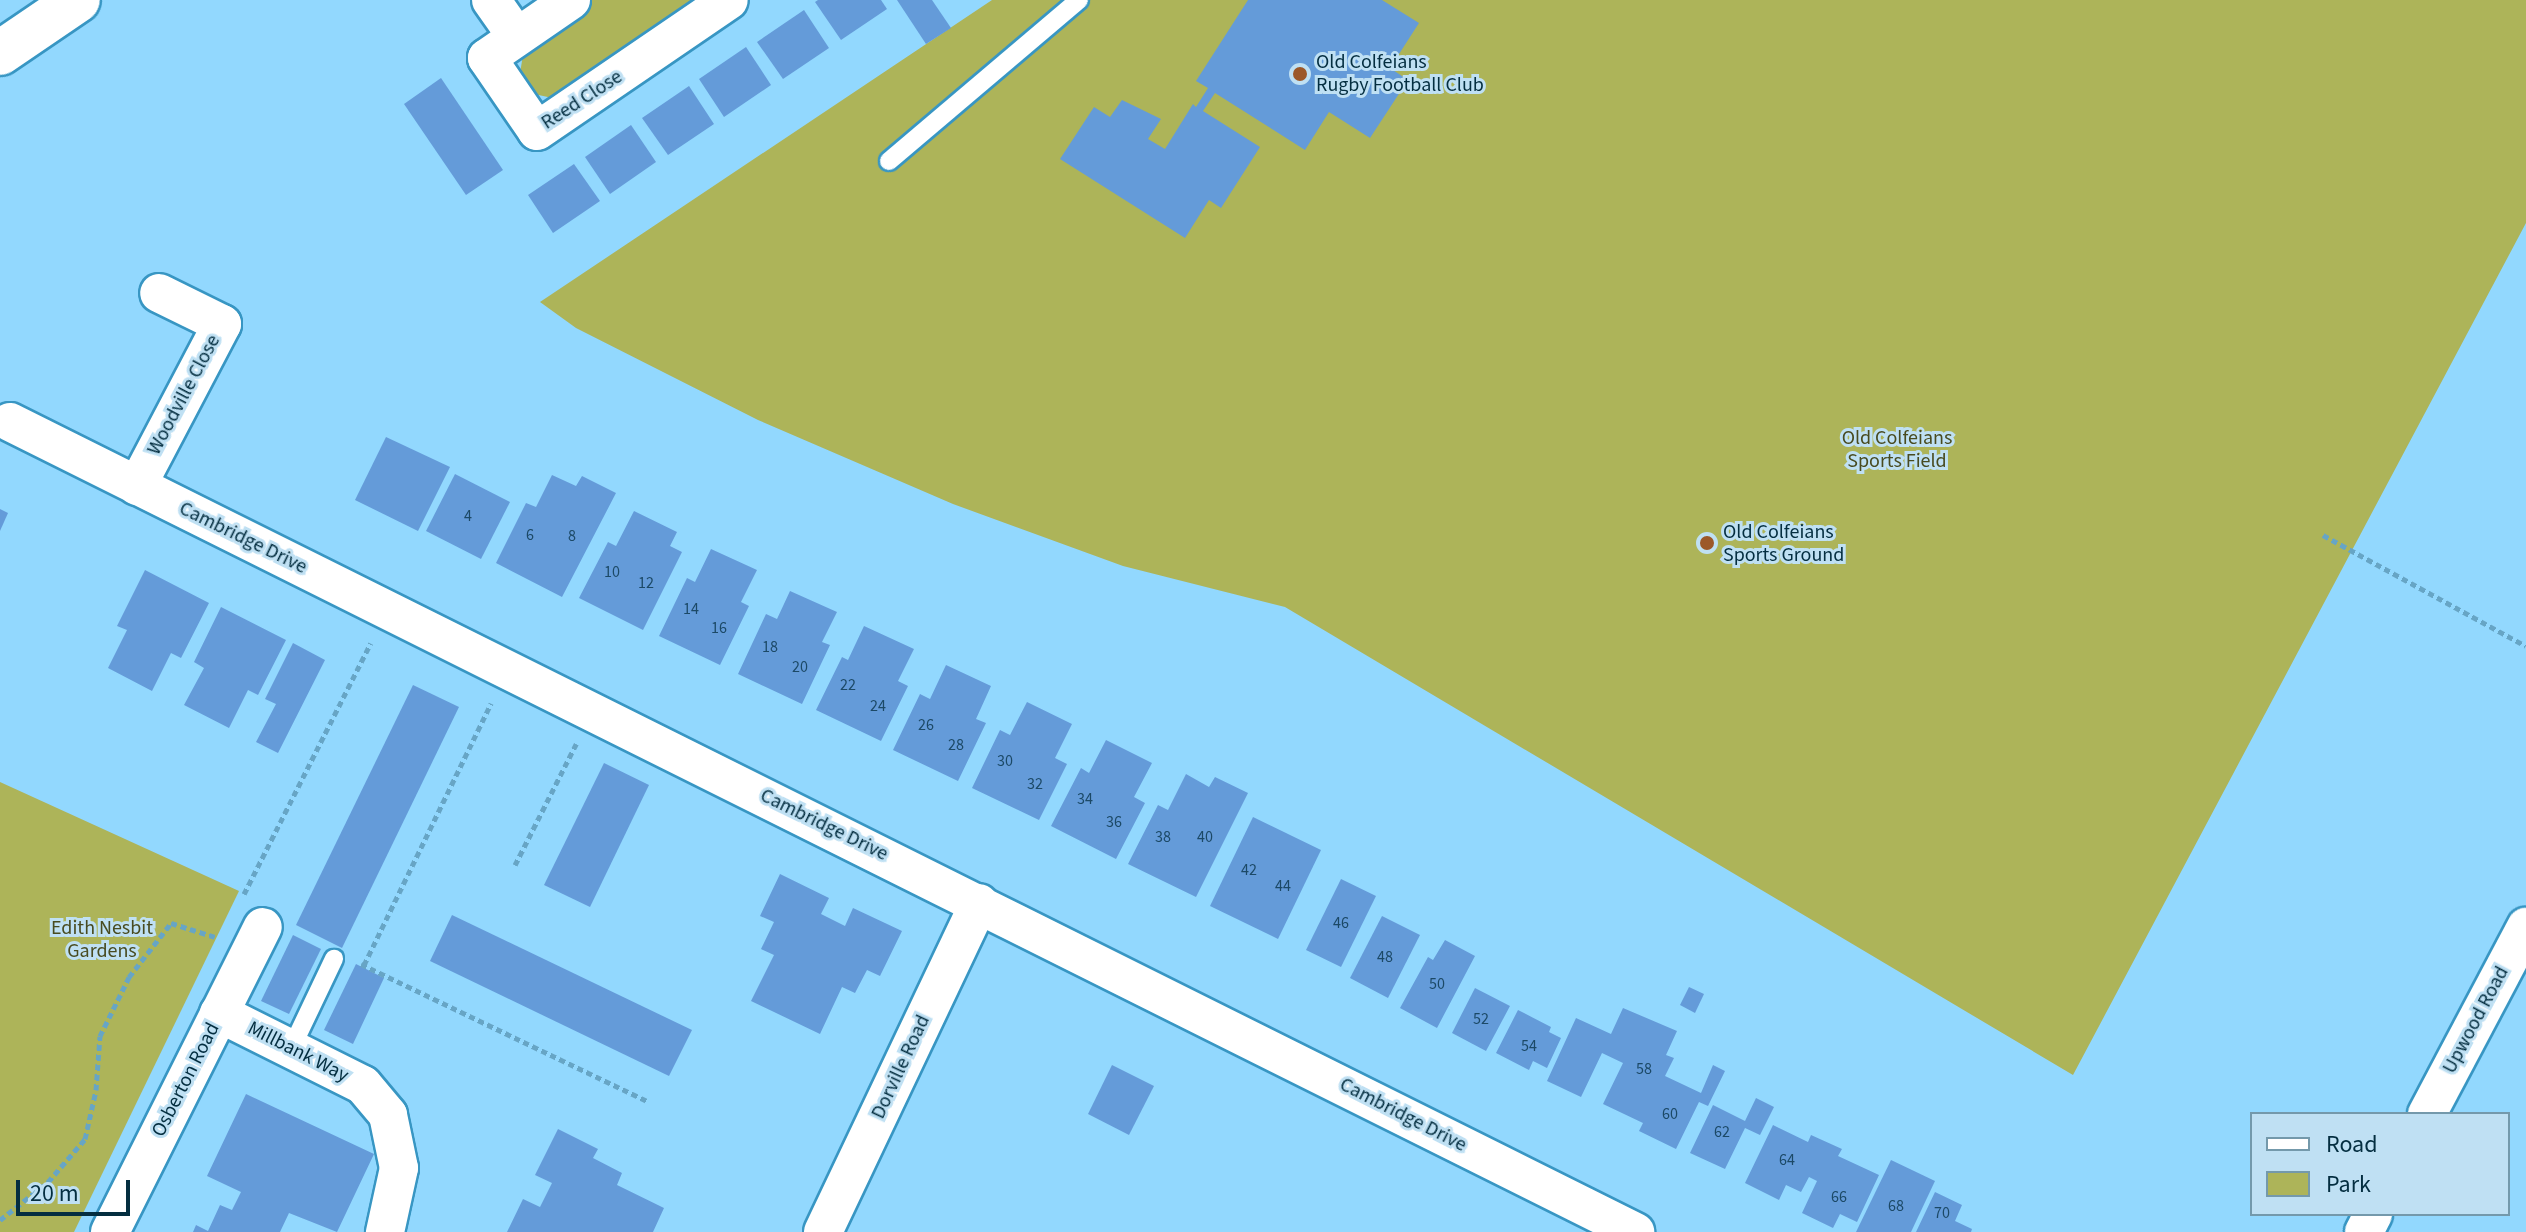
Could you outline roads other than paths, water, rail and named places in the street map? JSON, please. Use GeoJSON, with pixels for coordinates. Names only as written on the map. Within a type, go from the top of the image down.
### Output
{"type":"FeatureCollection","features":[{"type":"Feature","properties":{"kind":"highway"},"geometry":{"type":"LineString","coordinates":[[0,53],[78,0]]}},
{"type":"Feature","properties":{"kind":"street"},"geometry":{"type":"LineString","coordinates":[[491,0],[517,37]]}},
{"type":"Feature","properties":{"kind":"street","name":"Reed Close"},"geometry":{"type":"LineString","coordinates":[[571,0],[487,58],[537,131],[729,0]]}},
{"type":"Feature","properties":{"kind":"street","name":"Woodville Close"},"geometry":{"type":"LineString","coordinates":[[137,486],[222,324],[159,293]]}},
{"type":"Feature","properties":{"kind":"street","name":"Cambridge Drive"},"geometry":{"type":"LineString","coordinates":[[10,422],[1635,1232]]}},
{"type":"Feature","properties":{"kind":"street","name":"Dorville Road"},"geometry":{"type":"LineString","coordinates":[[823,1232],[979,903]]}},
{"type":"Feature","properties":{"kind":"street","name":"Upwood Road"},"geometry":{"type":"LineString","coordinates":[[2428,1112],[2526,927]]}},
{"type":"Feature","properties":{"kind":"street","name":"Osberton Road"},"geometry":{"type":"LineString","coordinates":[[110,1232],[258,938]]}},
{"type":"Feature","properties":{"kind":"street","name":"Millbank Way"},"geometry":{"type":"LineString","coordinates":[[219,1013],[363,1085],[388,1115],[399,1168],[385,1232]]}},
{"type":"Feature","properties":{"kind":"lane"},"geometry":{"type":"LineString","coordinates":[[889,161],[1079,0]]}},
{"type":"Feature","properties":{"kind":"lane"},"geometry":{"type":"LineString","coordinates":[[291,1049],[342,959]]}},
{"type":"Feature","properties":{"kind":"place","name":"Old Colfeians Rugby Football Club"},"geometry":{"type":"Point","coordinates":[1300,74]}},
{"type":"Feature","properties":{"kind":"place","name":"Old Colfeians Sports Ground"},"geometry":{"type":"Point","coordinates":[1707,543]}},
{"type":"Feature","properties":{"kind":"park label","name":"Old Colfeians Sports Field"},"geometry":{"type":"Point","coordinates":[1897,450]}},
{"type":"Feature","properties":{"kind":"park label","name":"Edith Nesbit Gardens"},"geometry":{"type":"Point","coordinates":[102,940]}}]}
